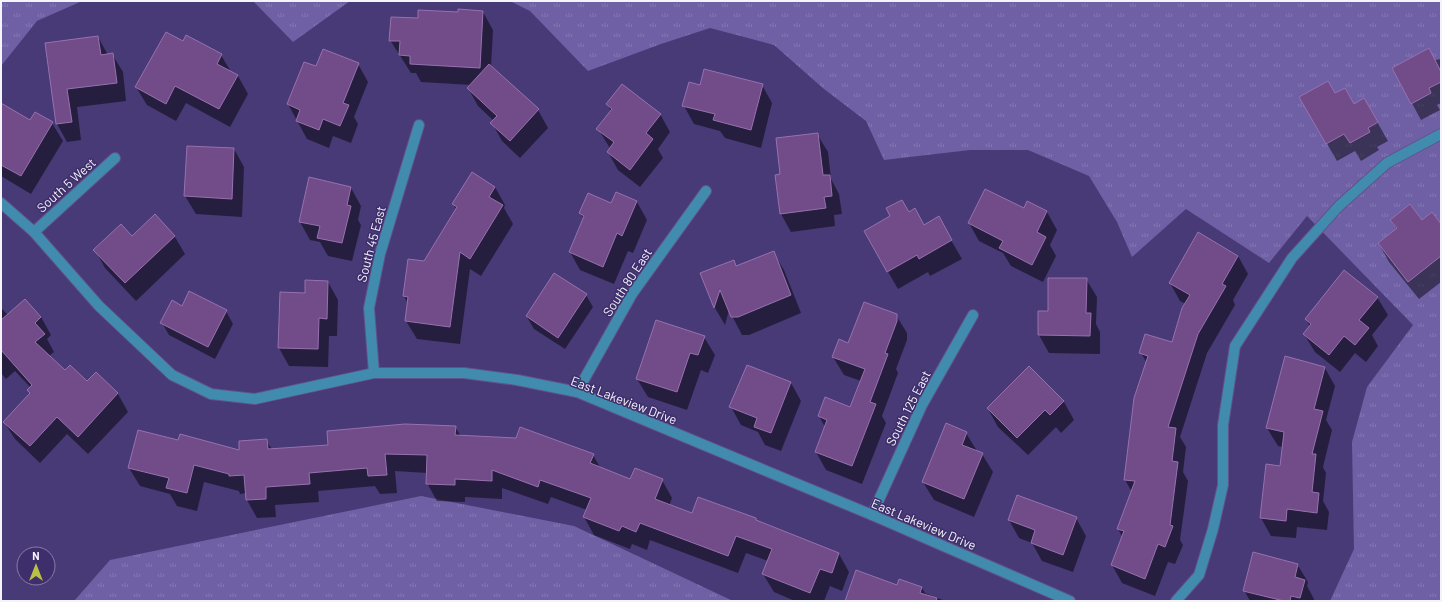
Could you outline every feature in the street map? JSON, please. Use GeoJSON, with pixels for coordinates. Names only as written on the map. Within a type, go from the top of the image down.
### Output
{"type":"FeatureCollection","features":[{"type":"Feature","properties":{"kind":"street","name":"South 45 East"},"geometry":{"type":"LineString","coordinates":[[374,373],[369,308],[380,254],[419,125]]}},
{"type":"Feature","properties":{"kind":"street"},"geometry":{"type":"LineString","coordinates":[[1176,601],[1199,575],[1213,529],[1223,485],[1223,425],[1235,346],[1292,258],[1339,206],[1387,162],[1441,134]]}},
{"type":"Feature","properties":{"kind":"street","name":"South 5 West"},"geometry":{"type":"LineString","coordinates":[[34,232],[115,158]]}},
{"type":"Feature","properties":{"kind":"street","name":"South 80 East"},"geometry":{"type":"LineString","coordinates":[[577,392],[632,294],[706,191]]}},
{"type":"Feature","properties":{"kind":"street","name":"East Lakeview Drive"},"geometry":{"type":"LineString","coordinates":[[1,203],[34,232],[99,306],[172,375],[211,394],[255,399],[374,373],[464,373],[517,380],[577,392],[872,515],[1070,601]]}},
{"type":"Feature","properties":{"kind":"street","name":"South 125 East"},"geometry":{"type":"LineString","coordinates":[[872,515],[922,405],[973,315]]}},
{"type":"Feature","properties":{"kind":"green space"},"geometry":{"type":"Polygon","coordinates":[[[1,1],[82,1],[37,21],[1,66],[1,1]]]}},
{"type":"Feature","properties":{"kind":"green space"},"geometry":{"type":"Polygon","coordinates":[[[253,1],[350,1],[293,42],[253,1]]]}},
{"type":"Feature","properties":{"kind":"green space"},"geometry":{"type":"Polygon","coordinates":[[[510,1],[1441,1],[1441,601],[1330,601],[1354,549],[1352,442],[1367,387],[1413,325],[1307,216],[1269,263],[1186,209],[1132,257],[1117,222],[1089,176],[1028,150],[970,150],[884,160],[866,121],[824,89],[774,45],[710,28],[588,71],[530,11],[510,1]]]}},
{"type":"Feature","properties":{"kind":"green space"},"geometry":{"type":"Polygon","coordinates":[[[421,496],[574,526],[733,601],[74,601],[110,560],[421,496]]]}},
{"type":"Feature","properties":{"kind":"building"},"geometry":{"type":"Polygon","coordinates":[[[458,9],[483,11],[480,68],[410,64],[410,56],[399,55],[400,41],[389,41],[391,17],[418,18],[418,10],[458,12],[458,9]]]}},
{"type":"Feature","properties":{"kind":"building"},"geometry":{"type":"Polygon","coordinates":[[[166,32],[183,41],[186,35],[222,54],[217,64],[238,75],[219,109],[175,86],[166,104],[135,87],[166,32]]]}},
{"type":"Feature","properties":{"kind":"building"},"geometry":{"type":"Polygon","coordinates":[[[98,36],[101,55],[113,53],[117,83],[67,89],[72,122],[56,124],[45,43],[98,36]]]}},
{"type":"Feature","properties":{"kind":"building"},"geometry":{"type":"Polygon","coordinates":[[[1429,48],[1441,72],[1441,82],[1429,88],[1431,93],[1411,104],[1392,68],[1429,48]]]}},
{"type":"Feature","properties":{"kind":"building"},"geometry":{"type":"Polygon","coordinates":[[[323,49],[359,63],[343,103],[349,105],[340,126],[323,119],[319,130],[296,121],[300,110],[287,104],[304,62],[316,66],[323,49]]]}},
{"type":"Feature","properties":{"kind":"building"},"geometry":{"type":"Polygon","coordinates":[[[489,64],[539,109],[510,141],[490,123],[497,116],[467,88],[489,64]]]}},
{"type":"Feature","properties":{"kind":"building"},"geometry":{"type":"Polygon","coordinates":[[[704,69],[763,84],[751,130],[713,120],[715,114],[682,106],[689,82],[700,85],[704,69]]]}},
{"type":"Feature","properties":{"kind":"building"},"geometry":{"type":"Polygon","coordinates":[[[1328,81],[1335,93],[1345,88],[1354,104],[1364,98],[1378,122],[1368,128],[1370,132],[1350,143],[1344,134],[1326,144],[1299,97],[1328,81]]]}},
{"type":"Feature","properties":{"kind":"building"},"geometry":{"type":"Polygon","coordinates":[[[622,84],[661,114],[646,133],[653,139],[630,170],[607,152],[614,142],[596,129],[612,109],[606,104],[622,84]]]}},
{"type":"Feature","properties":{"kind":"building"},"geometry":{"type":"Polygon","coordinates":[[[1,103],[30,120],[35,112],[53,122],[21,176],[1,165],[1,103]]]}},
{"type":"Feature","properties":{"kind":"building"},"geometry":{"type":"Polygon","coordinates":[[[818,133],[823,175],[830,175],[832,196],[824,197],[826,208],[780,214],[775,175],[780,174],[776,138],[818,133]]]}},
{"type":"Feature","properties":{"kind":"building"},"geometry":{"type":"Polygon","coordinates":[[[187,146],[234,148],[232,199],[184,196],[187,146]]]}},
{"type":"Feature","properties":{"kind":"building"},"geometry":{"type":"Polygon","coordinates":[[[472,172],[495,187],[489,197],[503,205],[470,259],[460,252],[450,327],[405,321],[408,297],[403,296],[408,259],[424,261],[457,207],[452,204],[472,172]]]}},
{"type":"Feature","properties":{"kind":"building"},"geometry":{"type":"Polygon","coordinates":[[[309,177],[351,187],[347,205],[351,206],[342,243],[317,238],[320,226],[299,222],[309,177]]]}},
{"type":"Feature","properties":{"kind":"building"},"geometry":{"type":"Polygon","coordinates":[[[985,189],[1024,208],[1027,201],[1047,211],[1037,232],[1046,237],[1032,265],[999,248],[1003,241],[968,223],[985,189]]]}},
{"type":"Feature","properties":{"kind":"building"},"geometry":{"type":"Polygon","coordinates":[[[616,192],[637,201],[622,236],[617,233],[603,267],[569,252],[584,216],[579,213],[588,193],[611,203],[616,192]]]}},
{"type":"Feature","properties":{"kind":"building"},"geometry":{"type":"Polygon","coordinates":[[[902,200],[909,212],[915,208],[924,225],[939,216],[952,240],[919,259],[917,255],[887,272],[864,231],[890,216],[886,208],[902,200]]]}},
{"type":"Feature","properties":{"kind":"building"},"geometry":{"type":"Polygon","coordinates":[[[1410,204],[1422,220],[1432,212],[1441,224],[1441,256],[1408,282],[1378,243],[1397,228],[1390,220],[1410,204]]]}},
{"type":"Feature","properties":{"kind":"building"},"geometry":{"type":"Polygon","coordinates":[[[155,214],[175,236],[125,283],[93,250],[121,224],[132,236],[155,214]]]}},
{"type":"Feature","properties":{"kind":"building"},"geometry":{"type":"Polygon","coordinates":[[[1198,232],[1238,256],[1222,284],[1226,286],[1198,334],[1168,427],[1176,428],[1172,461],[1178,462],[1170,525],[1173,526],[1165,547],[1158,544],[1145,579],[1111,565],[1124,531],[1117,529],[1135,481],[1124,480],[1134,398],[1148,356],[1139,353],[1145,334],[1172,342],[1182,308],[1190,295],[1169,283],[1198,232]]]}},
{"type":"Feature","properties":{"kind":"building"},"geometry":{"type":"Polygon","coordinates":[[[774,251],[791,295],[738,317],[731,317],[720,290],[714,308],[700,273],[734,260],[736,266],[774,251]]]}},
{"type":"Feature","properties":{"kind":"building"},"geometry":{"type":"Polygon","coordinates":[[[1344,270],[1378,297],[1359,320],[1369,328],[1355,345],[1344,336],[1329,355],[1303,334],[1311,324],[1305,319],[1344,270]]]}},
{"type":"Feature","properties":{"kind":"building"},"geometry":{"type":"Polygon","coordinates":[[[554,273],[587,294],[558,338],[526,316],[554,273]]]}},
{"type":"Feature","properties":{"kind":"building"},"geometry":{"type":"Polygon","coordinates":[[[1048,278],[1087,278],[1086,313],[1091,313],[1090,336],[1038,335],[1038,311],[1048,311],[1048,278]]]}},
{"type":"Feature","properties":{"kind":"building"},"geometry":{"type":"Polygon","coordinates":[[[305,280],[328,281],[327,319],[319,318],[318,349],[278,348],[280,292],[305,293],[305,280]]]}},
{"type":"Feature","properties":{"kind":"building"},"geometry":{"type":"Polygon","coordinates":[[[189,291],[227,310],[208,347],[160,323],[172,300],[182,306],[189,291]]]}},
{"type":"Feature","properties":{"kind":"building"},"geometry":{"type":"Polygon","coordinates":[[[25,299],[41,317],[35,323],[45,334],[35,342],[65,370],[70,365],[87,381],[96,372],[118,393],[78,437],[57,417],[30,446],[3,422],[30,393],[27,390],[32,385],[1,350],[1,320],[25,299]]]}},
{"type":"Feature","properties":{"kind":"building"},"geometry":{"type":"Polygon","coordinates":[[[864,302],[897,314],[897,321],[885,353],[888,354],[870,402],[876,404],[852,466],[815,452],[827,420],[818,416],[825,397],[850,407],[865,369],[832,357],[839,339],[848,343],[864,302]]]}},
{"type":"Feature","properties":{"kind":"building"},"geometry":{"type":"Polygon","coordinates":[[[656,320],[705,336],[698,355],[690,353],[677,392],[636,379],[656,320]]]}},
{"type":"Feature","properties":{"kind":"building"},"geometry":{"type":"Polygon","coordinates":[[[1285,356],[1325,367],[1314,409],[1323,411],[1312,454],[1316,454],[1312,492],[1319,493],[1317,513],[1287,509],[1286,521],[1260,518],[1266,464],[1280,466],[1284,432],[1266,428],[1285,356]]]}},
{"type":"Feature","properties":{"kind":"building"},"geometry":{"type":"Polygon","coordinates":[[[747,365],[791,382],[771,433],[754,427],[757,418],[729,407],[747,365]]]}},
{"type":"Feature","properties":{"kind":"building"},"geometry":{"type":"Polygon","coordinates":[[[1029,366],[1064,401],[1050,415],[1045,410],[1017,438],[987,408],[1029,366]]]}},
{"type":"Feature","properties":{"kind":"building"},"geometry":{"type":"Polygon","coordinates":[[[946,423],[967,432],[962,445],[983,453],[964,499],[922,482],[946,423]]]}},
{"type":"Feature","properties":{"kind":"building"},"geometry":{"type":"Polygon","coordinates":[[[405,424],[456,426],[455,435],[516,438],[520,427],[594,454],[590,463],[630,479],[635,468],[663,479],[655,499],[692,513],[698,497],[756,518],[756,520],[839,553],[832,573],[820,569],[810,593],[762,574],[772,549],[736,536],[728,556],[640,523],[636,532],[622,526],[619,531],[583,517],[591,498],[540,480],[538,487],[492,470],[492,481],[455,479],[455,485],[426,484],[427,455],[385,454],[387,475],[368,476],[367,468],[309,473],[310,484],[266,487],[266,499],[246,500],[244,475],[229,476],[229,474],[194,465],[187,493],[166,488],[169,478],[128,468],[138,430],[178,440],[180,434],[239,450],[239,441],[267,439],[268,449],[328,445],[327,431],[405,424]]]}},
{"type":"Feature","properties":{"kind":"building"},"geometry":{"type":"Polygon","coordinates":[[[1017,495],[1077,517],[1063,555],[1031,543],[1035,530],[1008,520],[1017,495]]]}},
{"type":"Feature","properties":{"kind":"building"},"geometry":{"type":"Polygon","coordinates":[[[1253,552],[1298,564],[1295,577],[1305,580],[1300,598],[1291,596],[1290,601],[1284,601],[1243,591],[1253,552]]]}},
{"type":"Feature","properties":{"kind":"building"},"geometry":{"type":"Polygon","coordinates":[[[856,570],[897,585],[899,579],[922,587],[920,593],[937,598],[936,601],[845,601],[856,570]]]}}]}
